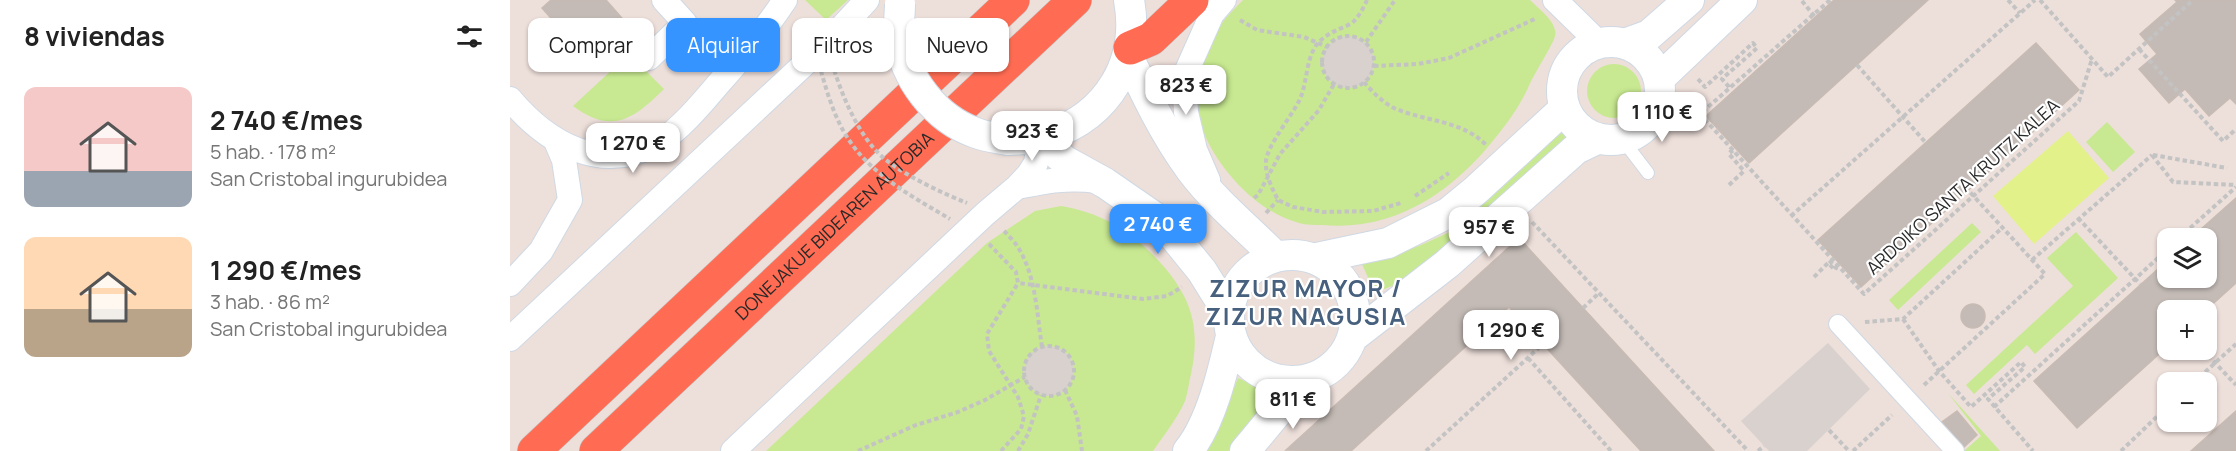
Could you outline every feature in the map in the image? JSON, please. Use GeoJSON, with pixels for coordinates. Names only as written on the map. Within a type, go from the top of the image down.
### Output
{"type":"FeatureCollection","features":[{"type":"Feature","properties":{"kind":"highway"},"geometry":{"type":"LineString","coordinates":[[534,451],[1013,0]]}},
{"type":"Feature","properties":{"kind":"highway","name":"DONEJAKUE BIDEAREN AUTOBIA"},"geometry":{"type":"LineString","coordinates":[[596,451],[1076,0]]}},
{"type":"Feature","properties":{"kind":"highway"},"geometry":{"type":"LineString","coordinates":[[1130,31],[1151,39],[1192,0]]}},
{"type":"Feature","properties":{"kind":"street"},"geometry":{"type":"LineString","coordinates":[[654,53],[685,23],[664,0]]}},
{"type":"Feature","properties":{"kind":"street"},"geometry":{"type":"LineString","coordinates":[[510,99],[555,140],[579,152],[611,157],[634,153],[659,142],[696,110],[750,47],[785,0]]}},
{"type":"Feature","properties":{"kind":"street"},"geometry":{"type":"LineString","coordinates":[[510,339],[828,42],[867,0]]}},
{"type":"Feature","properties":{"kind":"street"},"geometry":{"type":"LineString","coordinates":[[1610,139],[1578,127],[1565,108],[1562,86],[1567,70],[1579,54],[1587,48],[1648,35],[1689,0]]}},
{"type":"Feature","properties":{"kind":"street"},"geometry":{"type":"LineString","coordinates":[[1659,79],[1742,0]]}},
{"type":"Feature","properties":{"kind":"street"},"geometry":{"type":"LineString","coordinates":[[901,2],[899,36],[907,68],[924,96],[947,118],[976,133],[1008,140],[1044,136],[1070,126],[1098,105],[1119,78],[1130,31]]}},
{"type":"Feature","properties":{"kind":"street"},"geometry":{"type":"LineString","coordinates":[[1354,336],[1447,264],[1576,149],[1639,132],[1651,120],[1660,99],[1659,79],[1652,64],[1640,52],[1612,44],[1550,8]]}},
{"type":"Feature","properties":{"kind":"street"},"geometry":{"type":"LineString","coordinates":[[1214,196],[1195,150],[1190,131],[1186,112],[1184,77],[1212,14],[1230,9]]}},
{"type":"Feature","properties":{"kind":"street"},"geometry":{"type":"LineString","coordinates":[[1130,31],[1154,111],[1191,170],[1275,256]]}},
{"type":"Feature","properties":{"kind":"street"},"geometry":{"type":"LineString","coordinates":[[1188,451],[1196,441],[1220,380],[1233,292],[1247,272],[1275,256],[1291,254],[1317,258],[1388,243],[1448,213],[1565,108]]}},
{"type":"Feature","properties":{"kind":"street"},"geometry":{"type":"LineString","coordinates":[[1044,136],[1054,151],[1065,161],[1105,183],[1163,223],[1202,271],[1229,324],[1241,357],[1258,371],[1282,381],[1309,379],[1331,369],[1348,350],[1354,336],[1356,312],[1352,293],[1339,274],[1317,258]]}},
{"type":"Feature","properties":{"kind":"street"},"geometry":{"type":"LineString","coordinates":[[1017,187],[1036,163],[1044,136]]}},
{"type":"Feature","properties":{"kind":"street"},"geometry":{"type":"LineString","coordinates":[[510,284],[541,251],[570,200],[564,160],[555,140]]}},
{"type":"Feature","properties":{"kind":"street"},"geometry":{"type":"LineString","coordinates":[[733,451],[976,208],[1017,187],[1049,180],[1074,178],[1105,183]]}},
{"type":"Feature","properties":{"kind":"street"},"geometry":{"type":"LineString","coordinates":[[1838,324],[1955,451]]}},
{"type":"Feature","properties":{"kind":"street"},"geometry":{"type":"LineString","coordinates":[[1245,451],[1309,379]]}},
{"type":"Feature","properties":{"kind":"lane"},"geometry":{"type":"LineString","coordinates":[[1610,139],[1648,173]]}},
{"type":"Feature","properties":{"kind":"path"},"geometry":{"type":"LineString","coordinates":[[1367,0],[1353,22],[1334,31],[1319,42],[1312,53],[1300,99],[1286,126],[1267,152],[1265,163],[1268,177],[1278,200],[1293,207],[1323,212],[1373,212],[1403,202]]}},
{"type":"Feature","properties":{"kind":"path"},"geometry":{"type":"LineString","coordinates":[[1366,42],[1395,0]]}},
{"type":"Feature","properties":{"kind":"path","name":"ARDOIKO SANTA KRUTZ KALEA"},"geometry":{"type":"LineString","coordinates":[[1830,0],[1700,114],[1864,294],[2079,101],[2092,59]]}},
{"type":"Feature","properties":{"kind":"path"},"geometry":{"type":"LineString","coordinates":[[2008,0],[2018,15]]}},
{"type":"Feature","properties":{"kind":"path"},"geometry":{"type":"LineString","coordinates":[[1791,216],[2035,0]]}},
{"type":"Feature","properties":{"kind":"path"},"geometry":{"type":"LineString","coordinates":[[2040,0],[2108,77],[2193,0]]}},
{"type":"Feature","properties":{"kind":"path"},"geometry":{"type":"LineString","coordinates":[[1802,2],[1814,16]]}},
{"type":"Feature","properties":{"kind":"path"},"geometry":{"type":"LineString","coordinates":[[1374,66],[1418,64],[1449,58],[1550,8]]}},
{"type":"Feature","properties":{"kind":"path"},"geometry":{"type":"LineString","coordinates":[[1230,9],[1257,30],[1304,37],[1327,47]]}},
{"type":"Feature","properties":{"kind":"path"},"geometry":{"type":"LineString","coordinates":[[1349,36],[1366,42],[1371,49],[1374,66],[1364,82],[1350,88],[1334,84],[1324,71],[1323,54],[1327,47],[1333,40],[1349,36]]}},
{"type":"Feature","properties":{"kind":"path"},"geometry":{"type":"LineString","coordinates":[[1697,78],[1705,87],[1753,43],[1757,48],[1722,79],[1730,88]]}},
{"type":"Feature","properties":{"kind":"path"},"geometry":{"type":"LineString","coordinates":[[2139,49],[2223,141],[2236,129]]}},
{"type":"Feature","properties":{"kind":"path"},"geometry":{"type":"LineString","coordinates":[[1857,65],[1926,143]]}},
{"type":"Feature","properties":{"kind":"path"},"geometry":{"type":"LineString","coordinates":[[821,72],[832,107],[850,142],[870,166],[903,191],[950,219]]}},
{"type":"Feature","properties":{"kind":"path"},"geometry":{"type":"LineString","coordinates":[[835,72],[857,125],[885,159],[945,195],[976,208],[999,225],[1019,249],[1032,284],[1042,347]]}},
{"type":"Feature","properties":{"kind":"path"},"geometry":{"type":"LineString","coordinates":[[1364,82],[1391,106],[1450,123],[1473,134],[1487,148]]}},
{"type":"Feature","properties":{"kind":"path"},"geometry":{"type":"LineString","coordinates":[[1254,198],[1258,195],[1280,154],[1319,110],[1334,84]]}},
{"type":"Feature","properties":{"kind":"path"},"geometry":{"type":"LineString","coordinates":[[1729,185],[1743,171],[1729,154],[1731,151],[1753,176],[1755,174]]}},
{"type":"Feature","properties":{"kind":"path"},"geometry":{"type":"LineString","coordinates":[[2152,154],[2228,168]]}},
{"type":"Feature","properties":{"kind":"path"},"geometry":{"type":"LineString","coordinates":[[2152,154],[2173,182],[2236,186]]}},
{"type":"Feature","properties":{"kind":"path"},"geometry":{"type":"LineString","coordinates":[[2032,260],[2152,154]]}},
{"type":"Feature","properties":{"kind":"path"},"geometry":{"type":"LineString","coordinates":[[1411,198],[1452,171]]}},
{"type":"Feature","properties":{"kind":"path"},"geometry":{"type":"LineString","coordinates":[[2190,228],[2236,186]]}},
{"type":"Feature","properties":{"kind":"path"},"geometry":{"type":"LineString","coordinates":[[1829,430],[1851,451],[2045,274],[1968,190]]}},
{"type":"Feature","properties":{"kind":"path"},"geometry":{"type":"LineString","coordinates":[[2078,218],[2140,284]]}},
{"type":"Feature","properties":{"kind":"path"},"geometry":{"type":"LineString","coordinates":[[1531,221],[1748,451]]}},
{"type":"Feature","properties":{"kind":"path"},"geometry":{"type":"LineString","coordinates":[[1838,324],[1903,319],[2002,228]]}},
{"type":"Feature","properties":{"kind":"path"},"geometry":{"type":"LineString","coordinates":[[984,240],[1003,256],[1016,272],[1018,283],[987,334],[989,351],[1012,385],[1024,416],[1021,429],[1001,451]]}},
{"type":"Feature","properties":{"kind":"path"},"geometry":{"type":"LineString","coordinates":[[1814,277],[1828,263],[1835,270],[1836,268],[1824,254],[1826,253]]}},
{"type":"Feature","properties":{"kind":"path"},"geometry":{"type":"LineString","coordinates":[[1994,407],[2157,259]]}},
{"type":"Feature","properties":{"kind":"path"},"geometry":{"type":"LineString","coordinates":[[1018,283],[1143,298],[1167,296],[1185,285]]}},
{"type":"Feature","properties":{"kind":"path"},"geometry":{"type":"LineString","coordinates":[[1583,308],[1599,293]]}},
{"type":"Feature","properties":{"kind":"path"},"geometry":{"type":"LineString","coordinates":[[1903,319],[1939,371],[1971,407],[2021,362],[2025,367],[1988,399],[2033,451]]}},
{"type":"Feature","properties":{"kind":"path"},"geometry":{"type":"LineString","coordinates":[[1426,451],[1544,344]]}},
{"type":"Feature","properties":{"kind":"path"},"geometry":{"type":"LineString","coordinates":[[2205,372],[2236,344]]}},
{"type":"Feature","properties":{"kind":"path"},"geometry":{"type":"LineString","coordinates":[[1042,347],[1059,348],[1071,359],[1074,376],[1065,390],[1058,395],[1041,395],[1028,385],[1024,377],[1025,362],[1029,356],[1042,347]]}},
{"type":"Feature","properties":{"kind":"path"},"geometry":{"type":"LineString","coordinates":[[1528,358],[1611,451]]}},
{"type":"Feature","properties":{"kind":"path"},"geometry":{"type":"LineString","coordinates":[[2216,362],[2236,385]]}},
{"type":"Feature","properties":{"kind":"path"},"geometry":{"type":"LineString","coordinates":[[858,451],[916,425],[958,412],[986,400],[1024,377]]}},
{"type":"Feature","properties":{"kind":"path"},"geometry":{"type":"LineString","coordinates":[[1065,390],[1077,416],[1082,451]]}},
{"type":"Feature","properties":{"kind":"path"},"geometry":{"type":"LineString","coordinates":[[1018,451],[1028,434],[1041,395]]}},
{"type":"Feature","properties":{"kind":"path"},"geometry":{"type":"LineString","coordinates":[[2121,451],[2157,417]]}},
{"type":"Feature","properties":{"kind":"path"},"geometry":{"type":"LineString","coordinates":[[1758,451],[1764,446]]}},
{"type":"Feature","properties":{"kind":"green space"},"geometry":{"type":"Polygon","coordinates":[[[805,0],[848,0],[828,18],[824,18],[805,0]]]}},
{"type":"Feature","properties":{"kind":"green space"},"geometry":{"type":"Polygon","coordinates":[[[1243,0],[1530,0],[1550,20],[1555,35],[1525,95],[1496,137],[1461,175],[1441,191],[1397,215],[1374,222],[1348,225],[1308,225],[1271,211],[1246,192],[1216,157],[1204,134],[1199,111],[1198,86],[1205,51],[1216,30],[1243,0]]]}},
{"type":"Feature","properties":{"kind":"green space"},"geometry":{"type":"Polygon","coordinates":[[[1609,64],[1619,64],[1629,68],[1637,76],[1641,91],[1637,106],[1629,114],[1619,118],[1609,118],[1599,114],[1591,106],[1587,96],[1587,86],[1591,76],[1599,68],[1609,64]]]}},
{"type":"Feature","properties":{"kind":"green space"},"geometry":{"type":"Polygon","coordinates":[[[610,72],[647,72],[664,89],[643,108],[622,120],[599,120],[573,106],[610,72]]]}},
{"type":"Feature","properties":{"kind":"green space"},"geometry":{"type":"Polygon","coordinates":[[[2107,122],[2135,152],[2113,172],[2086,142],[2107,122]]]}},
{"type":"Feature","properties":{"kind":"green space"},"geometry":{"type":"Polygon","coordinates":[[[1564,130],[1572,137],[1480,219],[1401,282],[1375,293],[1362,264],[1419,246],[1452,231],[1564,130]]]}},
{"type":"Feature","properties":{"kind":"green space"},"geometry":{"type":"Polygon","coordinates":[[[2068,131],[2109,178],[2034,244],[1993,196],[2068,131]]]}},
{"type":"Feature","properties":{"kind":"green space"},"geometry":{"type":"Polygon","coordinates":[[[1061,206],[1087,212],[1111,222],[1132,236],[1165,268],[1184,295],[1190,309],[1195,339],[1186,398],[1174,421],[1153,451],[766,451],[987,243],[1035,211],[1061,206]]]}},
{"type":"Feature","properties":{"kind":"green space"},"geometry":{"type":"Polygon","coordinates":[[[1972,223],[1981,232],[1898,310],[1889,300],[1972,223]]]}},
{"type":"Feature","properties":{"kind":"green space"},"geometry":{"type":"Polygon","coordinates":[[[2076,232],[2118,278],[2035,354],[2027,345],[1974,394],[1966,385],[2073,286],[2047,258],[2076,232]]]}},
{"type":"Feature","properties":{"kind":"green space"},"geometry":{"type":"Polygon","coordinates":[[[1238,378],[1270,393],[1243,435],[1228,451],[1205,451],[1225,411],[1238,378]]]}},
{"type":"Feature","properties":{"kind":"green space"},"geometry":{"type":"Polygon","coordinates":[[[1948,393],[2000,451],[1964,451],[1981,436],[1948,393]]]}},
{"type":"Feature","properties":{"kind":"shaded area"},"geometry":{"type":"Polygon","coordinates":[[[1348,36],[1362,40],[1370,48],[1374,62],[1370,76],[1362,84],[1348,88],[1334,84],[1326,76],[1322,62],[1326,48],[1334,40],[1348,36]]]}},
{"type":"Feature","properties":{"kind":"shaded area"},"geometry":{"type":"Polygon","coordinates":[[[1828,343],[1870,389],[1807,451],[1769,451],[1741,421],[1828,343]]]}},
{"type":"Feature","properties":{"kind":"shaded area"},"geometry":{"type":"Polygon","coordinates":[[[1044,346],[1054,346],[1067,353],[1074,366],[1074,376],[1067,389],[1054,396],[1044,396],[1035,392],[1028,385],[1024,376],[1024,366],[1028,357],[1035,350],[1044,346]]]}},
{"type":"Feature","properties":{"kind":"building"},"geometry":{"type":"Polygon","coordinates":[[[551,0],[606,0],[622,18],[551,18],[542,8],[551,0]]]}},
{"type":"Feature","properties":{"kind":"building"},"geometry":{"type":"Polygon","coordinates":[[[1834,0],[1928,0],[1749,163],[1706,116],[1834,0]]]}},
{"type":"Feature","properties":{"kind":"building"},"geometry":{"type":"Polygon","coordinates":[[[2175,0],[2236,0],[2236,104],[2230,98],[2209,116],[2185,89],[2169,103],[2139,69],[2157,54],[2140,34],[2177,2],[2175,0]]]}},
{"type":"Feature","properties":{"kind":"building"},"geometry":{"type":"Polygon","coordinates":[[[2036,43],[2079,90],[1861,287],[1818,240],[2036,43]]]}},
{"type":"Feature","properties":{"kind":"building"},"geometry":{"type":"Polygon","coordinates":[[[2236,198],[2236,283],[2217,300],[2157,300],[2157,356],[2077,428],[2034,381],[2157,270],[2157,288],[2217,288],[2217,228],[2202,228],[2236,198]]]}},
{"type":"Feature","properties":{"kind":"building"},"geometry":{"type":"Polygon","coordinates":[[[1519,238],[1714,451],[1641,451],[1509,307],[1351,451],[1286,450],[1519,238]]]}},
{"type":"Feature","properties":{"kind":"building"},"geometry":{"type":"Polygon","coordinates":[[[1973,304],[1978,305],[1984,311],[1984,321],[1978,327],[1973,328],[1968,327],[1962,321],[1961,316],[1962,311],[1968,305],[1973,304]]]}},
{"type":"Feature","properties":{"kind":"building"},"geometry":{"type":"Polygon","coordinates":[[[1957,411],[1977,435],[1963,448],[1942,422],[1957,411]]]}},
{"type":"Feature","properties":{"kind":"building"},"geometry":{"type":"Polygon","coordinates":[[[2236,411],[2236,451],[2191,451],[2212,432],[2217,432],[2217,428],[2236,411]]]}},
{"type":"Feature","properties":{"kind":"district","name":"ZIZUR MAYOR / ZIZUR NAGUSIA"},"geometry":{"type":"Point","coordinates":[1306,303]}}]}
